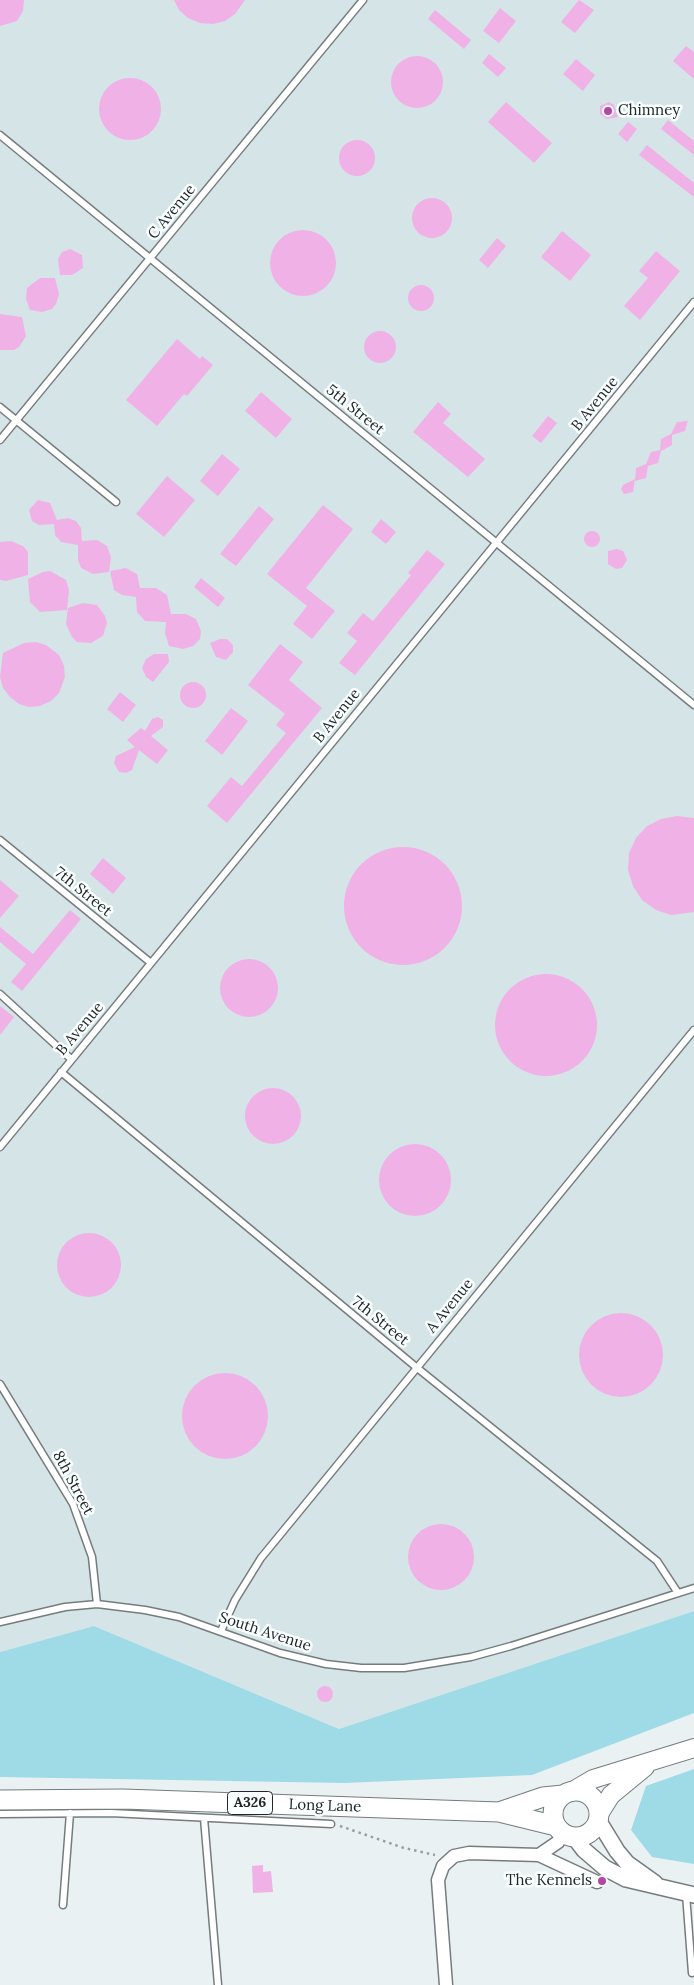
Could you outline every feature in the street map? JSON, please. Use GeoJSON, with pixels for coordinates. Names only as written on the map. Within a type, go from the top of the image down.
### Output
{"type":"FeatureCollection","features":[{"type":"Feature","properties":{"kind":"main road"},"geometry":{"type":"LineString","coordinates":[[651,1762],[611,1795],[592,1831],[580,1837],[564,1832],[553,1813],[554,1806],[567,1794],[593,1779],[623,1768],[651,1762],[694,1748]]}},
{"type":"Feature","properties":{"kind":"main road"},"geometry":{"type":"LineString","coordinates":[[567,1794],[584,1793],[590,1796],[595,1801],[599,1817]]}},
{"type":"Feature","properties":{"kind":"main road","name":"Long Lane"},"geometry":{"type":"LineString","coordinates":[[499,1812],[543,1797],[567,1794]]}},
{"type":"Feature","properties":{"kind":"main road","name":"Long Lane"},"geometry":{"type":"LineString","coordinates":[[0,1800],[123,1799],[499,1812],[564,1832]]}},
{"type":"Feature","properties":{"kind":"street"},"geometry":{"type":"LineString","coordinates":[[599,1817],[617,1851],[627,1863],[664,1890]]}},
{"type":"Feature","properties":{"kind":"street"},"geometry":{"type":"LineString","coordinates":[[540,1855],[558,1842],[564,1832],[605,1868],[626,1879],[690,1895]]}},
{"type":"Feature","properties":{"kind":"street"},"geometry":{"type":"LineString","coordinates":[[446,1985],[438,1880],[443,1866],[454,1856],[470,1853],[540,1855],[597,1882]]}},
{"type":"Feature","properties":{"kind":"lane","name":"C Avenue"},"geometry":{"type":"LineString","coordinates":[[0,440],[363,0]]}},
{"type":"Feature","properties":{"kind":"lane","name":"5th Street"},"geometry":{"type":"LineString","coordinates":[[0,135],[694,704]]}},
{"type":"Feature","properties":{"kind":"lane","name":"B Avenue"},"geometry":{"type":"LineString","coordinates":[[0,1147],[694,302]]}},
{"type":"Feature","properties":{"kind":"lane"},"geometry":{"type":"LineString","coordinates":[[0,407],[116,502]]}},
{"type":"Feature","properties":{"kind":"lane","name":"7th Street"},"geometry":{"type":"LineString","coordinates":[[0,840],[151,964]]}},
{"type":"Feature","properties":{"kind":"lane"},"geometry":{"type":"LineString","coordinates":[[0,994],[71,1059]]}},
{"type":"Feature","properties":{"kind":"lane","name":"A Avenue"},"geometry":{"type":"LineString","coordinates":[[221,1631],[235,1600],[258,1562],[694,1030]]}},
{"type":"Feature","properties":{"kind":"lane","name":"7th Street"},"geometry":{"type":"LineString","coordinates":[[61,1072],[416,1367],[657,1561],[678,1593]]}},
{"type":"Feature","properties":{"kind":"lane","name":"8th Street"},"geometry":{"type":"LineString","coordinates":[[0,1384],[66,1488],[92,1557],[97,1604]]}},
{"type":"Feature","properties":{"kind":"lane","name":"South Avenue"},"geometry":{"type":"LineString","coordinates":[[0,1622],[65,1607],[97,1604],[170,1615],[221,1631],[280,1653],[326,1664],[361,1668],[404,1668],[427,1666],[487,1652],[694,1588]]}},
{"type":"Feature","properties":{"kind":"lane"},"geometry":{"type":"LineString","coordinates":[[63,1905],[70,1813]]}},
{"type":"Feature","properties":{"kind":"lane"},"geometry":{"type":"LineString","coordinates":[[0,1814],[70,1813],[331,1824]]}},
{"type":"Feature","properties":{"kind":"lane"},"geometry":{"type":"LineString","coordinates":[[204,1818],[218,1985]]}},
{"type":"Feature","properties":{"kind":"lane"},"geometry":{"type":"LineString","coordinates":[[690,1895],[692,1973]]}},
{"type":"Feature","properties":{"kind":"path"},"geometry":{"type":"LineString","coordinates":[[331,1824],[433,1855],[454,1856]]}},
{"type":"Feature","properties":{"kind":"shaded area"},"geometry":{"type":"Polygon","coordinates":[[[0,0],[694,0],[694,1611],[339,1729],[94,1626],[0,1652],[0,0]]]}},
{"type":"Feature","properties":{"kind":"shaded area"},"geometry":{"type":"Polygon","coordinates":[[[694,1611],[694,1713],[532,1775],[344,1783],[0,1777],[0,1652],[94,1626],[339,1729],[694,1611]]]}},
{"type":"Feature","properties":{"kind":"shaded area"},"geometry":{"type":"Polygon","coordinates":[[[694,1769],[694,1864],[652,1857],[631,1830],[646,1786],[694,1769]]]}},
{"type":"Feature","properties":{"kind":"building"},"geometry":{"type":"Polygon","coordinates":[[[0,0],[24,0],[23,11],[17,21],[0,26],[0,0]]]}},
{"type":"Feature","properties":{"kind":"building"},"geometry":{"type":"Polygon","coordinates":[[[174,0],[245,0],[235,14],[225,21],[213,24],[200,23],[188,18],[179,10],[174,0]]]}},
{"type":"Feature","properties":{"kind":"building"},"geometry":{"type":"Polygon","coordinates":[[[579,0],[594,10],[575,33],[561,22],[579,0]]]}},
{"type":"Feature","properties":{"kind":"building"},"geometry":{"type":"Polygon","coordinates":[[[500,8],[516,21],[499,43],[483,31],[500,8]]]}},
{"type":"Feature","properties":{"kind":"building"},"geometry":{"type":"Polygon","coordinates":[[[435,10],[471,40],[464,49],[428,19],[435,10]]]}},
{"type":"Feature","properties":{"kind":"building"},"geometry":{"type":"Polygon","coordinates":[[[686,46],[694,52],[694,79],[673,61],[686,46]]]}},
{"type":"Feature","properties":{"kind":"building"},"geometry":{"type":"Polygon","coordinates":[[[489,54],[506,68],[498,77],[482,63],[489,54]]]}},
{"type":"Feature","properties":{"kind":"building"},"geometry":{"type":"Polygon","coordinates":[[[417,56],[427,58],[435,64],[441,72],[443,82],[441,92],[435,100],[427,106],[417,108],[407,106],[399,100],[393,92],[391,82],[393,72],[399,64],[407,58],[417,56]]]}},
{"type":"Feature","properties":{"kind":"building"},"geometry":{"type":"Polygon","coordinates":[[[576,59],[595,75],[583,91],[563,74],[576,59]]]}},
{"type":"Feature","properties":{"kind":"building"},"geometry":{"type":"Polygon","coordinates":[[[124,78],[136,78],[152,87],[159,97],[161,109],[159,121],[152,131],[136,140],[124,140],[113,135],[104,126],[99,115],[99,103],[104,92],[113,83],[124,78]]]}},
{"type":"Feature","properties":{"kind":"building"},"geometry":{"type":"Polygon","coordinates":[[[506,102],[552,143],[534,163],[488,122],[506,102]]]}},
{"type":"Feature","properties":{"kind":"building","name":"Chimney"},"geometry":{"type":"Polygon","coordinates":[[[609,102],[614,105],[618,117],[607,119],[600,114],[600,106],[609,102]]]}},
{"type":"Feature","properties":{"kind":"building"},"geometry":{"type":"Polygon","coordinates":[[[668,120],[694,141],[694,155],[661,129],[668,120]]]}},
{"type":"Feature","properties":{"kind":"building"},"geometry":{"type":"Polygon","coordinates":[[[628,122],[637,129],[627,142],[618,134],[628,122]]]}},
{"type":"Feature","properties":{"kind":"building"},"geometry":{"type":"Polygon","coordinates":[[[357,140],[369,146],[375,158],[369,170],[357,176],[345,170],[339,158],[345,146],[357,140]]]}},
{"type":"Feature","properties":{"kind":"building"},"geometry":{"type":"Polygon","coordinates":[[[647,145],[694,183],[694,197],[639,155],[647,145]]]}},
{"type":"Feature","properties":{"kind":"building"},"geometry":{"type":"Polygon","coordinates":[[[432,198],[446,204],[452,218],[446,232],[432,238],[418,232],[412,218],[418,204],[432,198]]]}},
{"type":"Feature","properties":{"kind":"building"},"geometry":{"type":"Polygon","coordinates":[[[303,230],[315,233],[326,240],[333,251],[336,263],[333,275],[326,286],[315,293],[303,296],[291,293],[280,286],[273,275],[270,263],[273,251],[280,240],[291,233],[303,230]]]}},
{"type":"Feature","properties":{"kind":"building"},"geometry":{"type":"Polygon","coordinates":[[[562,231],[591,255],[570,281],[541,257],[562,231]]]}},
{"type":"Feature","properties":{"kind":"building"},"geometry":{"type":"Polygon","coordinates":[[[497,238],[506,246],[488,268],[479,260],[497,238]]]}},
{"type":"Feature","properties":{"kind":"building"},"geometry":{"type":"Polygon","coordinates":[[[70,249],[82,255],[83,268],[72,275],[60,275],[58,259],[62,252],[70,249]]]}},
{"type":"Feature","properties":{"kind":"building"},"geometry":{"type":"Polygon","coordinates":[[[656,251],[680,271],[640,320],[624,306],[648,278],[639,271],[656,251]]]}},
{"type":"Feature","properties":{"kind":"building"},"geometry":{"type":"Polygon","coordinates":[[[40,278],[55,278],[59,294],[56,304],[52,309],[42,312],[30,310],[26,299],[27,288],[40,278]]]}},
{"type":"Feature","properties":{"kind":"building"},"geometry":{"type":"Polygon","coordinates":[[[421,285],[430,289],[434,298],[430,307],[421,311],[412,307],[408,298],[412,289],[421,285]]]}},
{"type":"Feature","properties":{"kind":"building"},"geometry":{"type":"Polygon","coordinates":[[[0,314],[22,317],[26,336],[19,347],[14,350],[0,350],[0,314]]]}},
{"type":"Feature","properties":{"kind":"building"},"geometry":{"type":"Polygon","coordinates":[[[380,331],[386,332],[391,336],[395,341],[395,353],[391,358],[386,362],[380,363],[374,362],[369,358],[365,353],[364,347],[365,341],[369,336],[374,332],[380,331]]]}},
{"type":"Feature","properties":{"kind":"building"},"geometry":{"type":"Polygon","coordinates":[[[177,339],[200,359],[202,356],[213,365],[187,396],[184,394],[157,426],[126,400],[177,339]]]}},
{"type":"Feature","properties":{"kind":"building"},"geometry":{"type":"Polygon","coordinates":[[[261,392],[292,419],[276,438],[245,411],[261,392]]]}},
{"type":"Feature","properties":{"kind":"building"},"geometry":{"type":"Polygon","coordinates":[[[438,402],[451,414],[443,423],[485,459],[468,477],[413,432],[438,402]]]}},
{"type":"Feature","properties":{"kind":"building"},"geometry":{"type":"Polygon","coordinates":[[[548,416],[557,423],[541,443],[532,436],[548,416]]]}},
{"type":"Feature","properties":{"kind":"building"},"geometry":{"type":"Polygon","coordinates":[[[688,421],[685,431],[672,435],[672,445],[661,451],[658,463],[648,466],[646,478],[635,481],[636,468],[646,464],[651,452],[660,450],[661,439],[671,434],[677,422],[688,421]]]}},
{"type":"Feature","properties":{"kind":"building"},"geometry":{"type":"Polygon","coordinates":[[[222,454],[240,469],[218,496],[200,481],[222,454]]]}},
{"type":"Feature","properties":{"kind":"building"},"geometry":{"type":"Polygon","coordinates":[[[167,476],[195,500],[164,537],[136,514],[167,476]]]}},
{"type":"Feature","properties":{"kind":"building"},"geometry":{"type":"Polygon","coordinates":[[[635,479],[633,492],[624,494],[621,489],[623,485],[635,479]]]}},
{"type":"Feature","properties":{"kind":"building"},"geometry":{"type":"Polygon","coordinates":[[[38,500],[50,503],[57,520],[68,518],[76,521],[81,528],[82,541],[97,540],[107,546],[111,557],[109,572],[93,574],[81,568],[78,560],[78,545],[61,542],[55,535],[54,524],[39,525],[32,521],[29,510],[38,500]]]}},
{"type":"Feature","properties":{"kind":"building"},"geometry":{"type":"Polygon","coordinates":[[[323,505],[353,529],[306,588],[335,611],[312,639],[293,624],[307,606],[267,574],[323,505]]]}},
{"type":"Feature","properties":{"kind":"building"},"geometry":{"type":"Polygon","coordinates":[[[259,506],[274,519],[236,566],[220,554],[259,506]]]}},
{"type":"Feature","properties":{"kind":"building"},"geometry":{"type":"Polygon","coordinates":[[[381,519],[396,532],[386,544],[371,532],[381,519]]]}},
{"type":"Feature","properties":{"kind":"building"},"geometry":{"type":"Polygon","coordinates":[[[589,531],[595,531],[600,536],[598,545],[589,547],[584,542],[584,536],[589,531]]]}},
{"type":"Feature","properties":{"kind":"building"},"geometry":{"type":"Polygon","coordinates":[[[11,541],[23,546],[28,552],[28,575],[6,581],[0,580],[0,542],[11,541]]]}},
{"type":"Feature","properties":{"kind":"building"},"geometry":{"type":"Polygon","coordinates":[[[617,549],[623,551],[627,560],[622,568],[616,569],[608,564],[608,551],[617,549]]]}},
{"type":"Feature","properties":{"kind":"building"},"geometry":{"type":"Polygon","coordinates":[[[427,550],[445,564],[355,675],[339,663],[357,641],[347,633],[363,613],[373,621],[411,575],[408,573],[427,550]]]}},
{"type":"Feature","properties":{"kind":"building"},"geometry":{"type":"Polygon","coordinates":[[[126,568],[137,574],[140,588],[156,588],[167,595],[171,614],[186,614],[196,619],[201,631],[200,639],[193,646],[183,649],[169,646],[165,633],[166,622],[145,621],[137,612],[136,597],[122,595],[114,590],[110,571],[126,568]]]}},
{"type":"Feature","properties":{"kind":"building"},"geometry":{"type":"Polygon","coordinates":[[[50,571],[66,580],[69,590],[67,610],[40,612],[30,602],[28,579],[50,571]]]}},
{"type":"Feature","properties":{"kind":"building"},"geometry":{"type":"Polygon","coordinates":[[[201,578],[225,598],[218,607],[194,587],[201,578]]]}},
{"type":"Feature","properties":{"kind":"building"},"geometry":{"type":"Polygon","coordinates":[[[83,603],[97,605],[105,616],[107,623],[103,636],[91,643],[77,642],[72,637],[66,624],[68,608],[83,603]]]}},
{"type":"Feature","properties":{"kind":"building"},"geometry":{"type":"Polygon","coordinates":[[[220,639],[227,639],[233,645],[233,652],[226,660],[216,657],[210,643],[220,639]]]}},
{"type":"Feature","properties":{"kind":"building"},"geometry":{"type":"Polygon","coordinates":[[[36,642],[46,645],[59,655],[64,666],[65,677],[59,693],[51,701],[40,706],[29,707],[19,704],[10,697],[3,688],[0,677],[3,653],[24,643],[36,642]]]}},
{"type":"Feature","properties":{"kind":"building"},"geometry":{"type":"Polygon","coordinates":[[[280,644],[303,662],[289,680],[322,708],[227,823],[207,806],[231,777],[242,786],[286,733],[276,725],[285,714],[248,685],[280,644]]]}},
{"type":"Feature","properties":{"kind":"building"},"geometry":{"type":"Polygon","coordinates":[[[154,654],[168,654],[169,662],[153,682],[146,677],[142,668],[146,659],[154,654]]]}},
{"type":"Feature","properties":{"kind":"building"},"geometry":{"type":"Polygon","coordinates":[[[193,682],[202,686],[206,695],[202,704],[193,708],[184,704],[180,695],[184,686],[193,682]]]}},
{"type":"Feature","properties":{"kind":"building"},"geometry":{"type":"Polygon","coordinates":[[[120,692],[136,705],[123,722],[107,709],[120,692]]]}},
{"type":"Feature","properties":{"kind":"building"},"geometry":{"type":"Polygon","coordinates":[[[231,708],[248,721],[222,755],[205,741],[231,708]]]}},
{"type":"Feature","properties":{"kind":"building"},"geometry":{"type":"Polygon","coordinates":[[[158,717],[163,720],[163,727],[151,736],[168,750],[157,764],[139,750],[132,770],[126,773],[119,772],[114,763],[116,756],[135,747],[127,740],[141,728],[145,731],[152,719],[158,717]]]}},
{"type":"Feature","properties":{"kind":"building"},"geometry":{"type":"Polygon","coordinates":[[[677,816],[694,818],[694,912],[671,915],[656,910],[642,900],[633,886],[628,870],[629,853],[636,838],[647,826],[661,819],[677,816]]]}},
{"type":"Feature","properties":{"kind":"building"},"geometry":{"type":"Polygon","coordinates":[[[403,847],[426,851],[445,864],[458,883],[462,906],[458,929],[445,948],[426,961],[403,965],[380,961],[361,948],[348,929],[344,906],[348,883],[361,864],[380,851],[403,847]]]}},
{"type":"Feature","properties":{"kind":"building"},"geometry":{"type":"Polygon","coordinates":[[[103,858],[126,878],[113,894],[90,874],[103,858]]]}},
{"type":"Feature","properties":{"kind":"building"},"geometry":{"type":"Polygon","coordinates":[[[0,880],[19,896],[0,918],[0,880]]]}},
{"type":"Feature","properties":{"kind":"building"},"geometry":{"type":"Polygon","coordinates":[[[70,910],[81,919],[22,991],[11,982],[26,964],[0,942],[0,927],[33,954],[70,910]]]}},
{"type":"Feature","properties":{"kind":"building"},"geometry":{"type":"Polygon","coordinates":[[[249,959],[260,961],[273,972],[278,988],[276,999],[265,1012],[249,1017],[238,1015],[225,1004],[220,988],[222,977],[233,964],[249,959]]]}},
{"type":"Feature","properties":{"kind":"building"},"geometry":{"type":"Polygon","coordinates":[[[546,974],[565,978],[582,989],[593,1006],[597,1025],[593,1044],[582,1061],[565,1072],[546,1076],[527,1072],[510,1061],[499,1044],[495,1025],[499,1006],[510,989],[527,978],[546,974]]]}},
{"type":"Feature","properties":{"kind":"building"},"geometry":{"type":"Polygon","coordinates":[[[0,1006],[14,1017],[0,1035],[0,1006]]]}},
{"type":"Feature","properties":{"kind":"building"},"geometry":{"type":"Polygon","coordinates":[[[273,1088],[284,1090],[293,1096],[299,1105],[301,1116],[299,1127],[293,1136],[284,1142],[273,1144],[262,1142],[253,1136],[247,1127],[245,1116],[247,1105],[253,1096],[262,1090],[273,1088]]]}},
{"type":"Feature","properties":{"kind":"building"},"geometry":{"type":"Polygon","coordinates":[[[422,1144],[441,1154],[449,1166],[451,1180],[449,1194],[441,1206],[429,1214],[408,1216],[389,1206],[381,1194],[379,1173],[389,1154],[401,1146],[422,1144]]]}},
{"type":"Feature","properties":{"kind":"building"},"geometry":{"type":"Polygon","coordinates":[[[89,1233],[101,1235],[112,1242],[119,1253],[121,1265],[119,1277],[112,1288],[101,1295],[89,1297],[77,1295],[66,1288],[59,1277],[57,1265],[59,1253],[66,1242],[77,1235],[89,1233]]]}},
{"type":"Feature","properties":{"kind":"building"},"geometry":{"type":"Polygon","coordinates":[[[621,1313],[644,1320],[656,1332],[663,1355],[656,1378],[644,1390],[621,1397],[598,1390],[586,1378],[579,1355],[586,1332],[598,1320],[621,1313]]]}},
{"type":"Feature","properties":{"kind":"building"},"geometry":{"type":"Polygon","coordinates":[[[225,1373],[242,1376],[256,1385],[265,1399],[268,1416],[265,1433],[256,1447],[242,1456],[225,1459],[208,1456],[194,1447],[185,1433],[182,1416],[185,1399],[194,1385],[208,1376],[225,1373]]]}},
{"type":"Feature","properties":{"kind":"building"},"geometry":{"type":"Polygon","coordinates":[[[441,1524],[453,1527],[464,1534],[471,1545],[474,1557],[471,1569],[464,1580],[453,1587],[441,1590],[429,1587],[418,1580],[411,1569],[408,1557],[411,1545],[418,1534],[429,1527],[441,1524]]]}},
{"type":"Feature","properties":{"kind":"building"},"geometry":{"type":"Polygon","coordinates":[[[325,1686],[333,1694],[325,1702],[317,1694],[325,1686]]]}},
{"type":"Feature","properties":{"kind":"building"},"geometry":{"type":"Polygon","coordinates":[[[263,1865],[263,1872],[271,1871],[273,1892],[253,1893],[252,1866],[263,1865]]]}},
{"type":"Feature","properties":{"kind":"place","name":"Chimney"},"geometry":{"type":"Point","coordinates":[608,111]}},
{"type":"Feature","properties":{"kind":"place","name":"The Kennels"},"geometry":{"type":"Point","coordinates":[602,1881]}}]}
